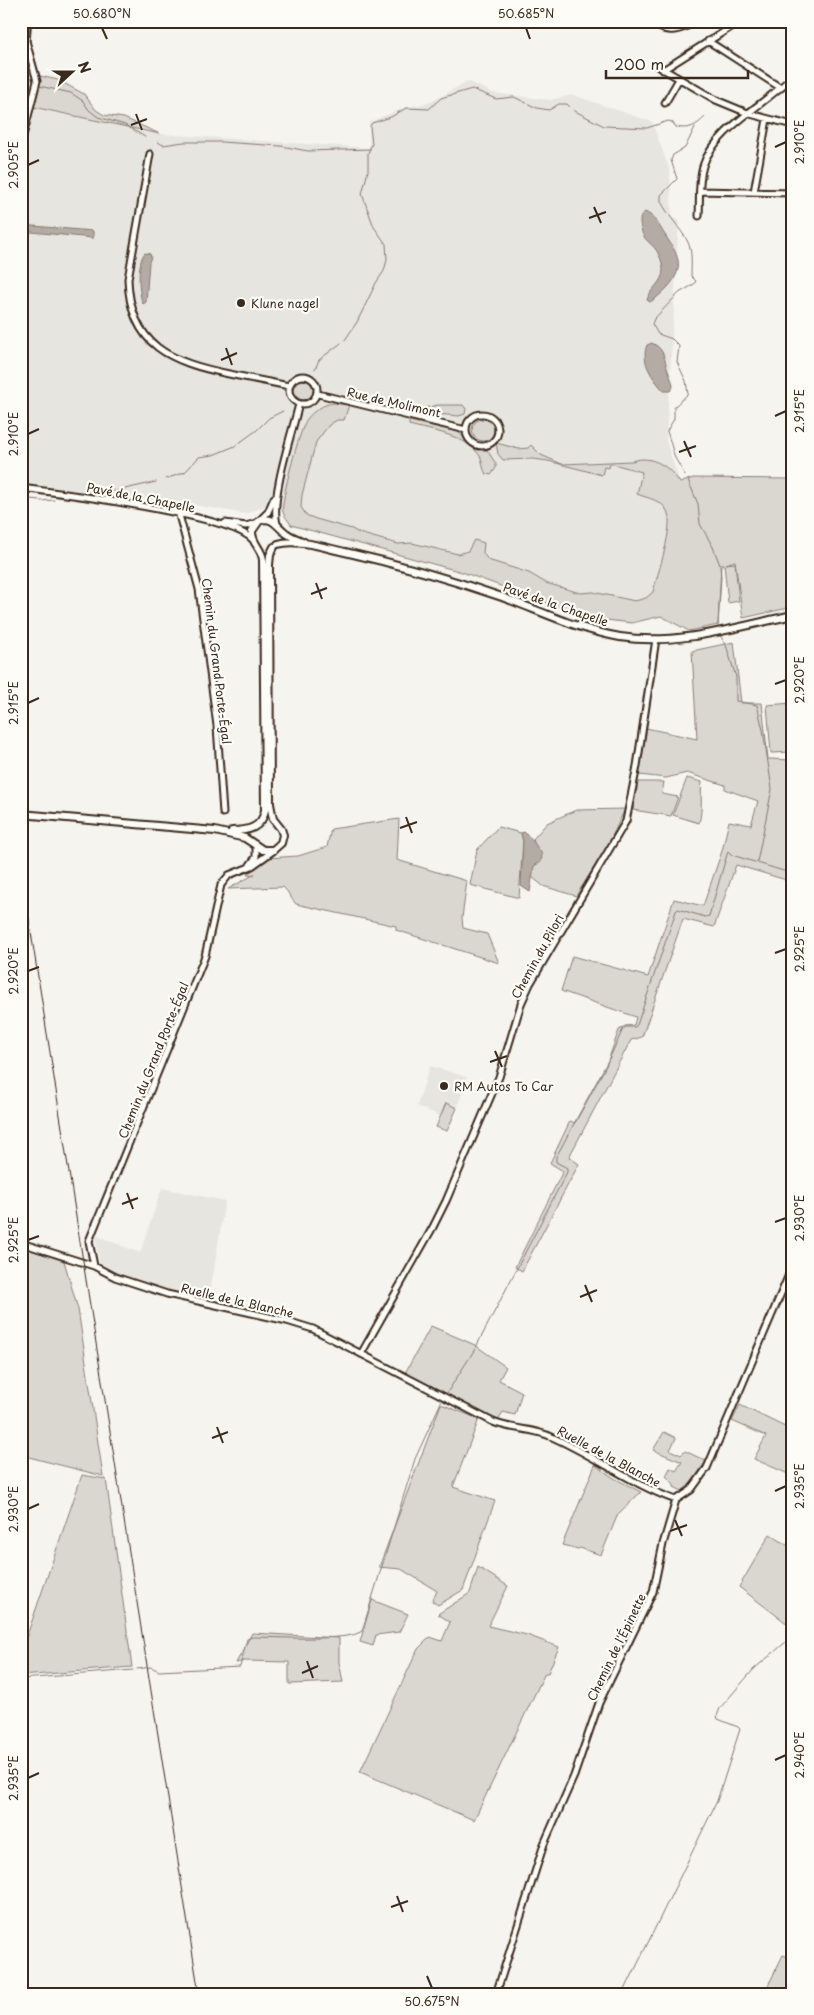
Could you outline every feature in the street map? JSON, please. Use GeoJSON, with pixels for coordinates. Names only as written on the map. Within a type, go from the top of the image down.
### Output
{"type":"FeatureCollection","features":[{"type":"Feature","properties":{"kind":"main road","name":"Pavé de la Chapelle"},"geometry":{"type":"LineString","coordinates":[[258,522],[270,520],[288,535],[315,545],[457,582],[598,632],[628,638],[656,639],[700,634],[793,615]]}},
{"type":"Feature","properties":{"kind":"main road"},"geometry":{"type":"LineString","coordinates":[[256,845],[253,835],[263,819],[265,810],[263,556],[254,542],[252,530],[258,522]]}},
{"type":"Feature","properties":{"kind":"main road"},"geometry":{"type":"LineString","coordinates":[[21,814],[215,831],[241,836],[265,851],[273,850],[279,846],[282,839],[282,830],[272,817],[270,804],[269,565],[270,555],[281,536],[279,526]]}},
{"type":"Feature","properties":{"kind":"main road","name":"Pavé de la Chapelle"},"geometry":{"type":"LineString","coordinates":[[254,542],[264,549],[288,542],[315,545]]}},
{"type":"Feature","properties":{"kind":"main road"},"geometry":{"type":"LineString","coordinates":[[215,831],[245,830],[267,821],[276,824]]}},
{"type":"Feature","properties":{"kind":"street"},"geometry":{"type":"LineString","coordinates":[[21,144],[36,81],[26,41],[27,21]]}},
{"type":"Feature","properties":{"kind":"street"},"geometry":{"type":"LineString","coordinates":[[654,21],[662,29],[677,30],[698,21]]}},
{"type":"Feature","properties":{"kind":"street"},"geometry":{"type":"LineString","coordinates":[[663,70],[733,26]]}},
{"type":"Feature","properties":{"kind":"street"},"geometry":{"type":"LineString","coordinates":[[708,41],[781,88]]}},
{"type":"Feature","properties":{"kind":"street"},"geometry":{"type":"LineString","coordinates":[[656,65],[716,100],[750,114],[793,126]]}},
{"type":"Feature","properties":{"kind":"street"},"geometry":{"type":"LineString","coordinates":[[700,216],[702,170],[710,150],[722,136],[793,76]]}},
{"type":"Feature","properties":{"kind":"street"},"geometry":{"type":"LineString","coordinates":[[665,102],[679,79]]}},
{"type":"Feature","properties":{"kind":"street"},"geometry":{"type":"LineString","coordinates":[[754,192],[767,119]]}},
{"type":"Feature","properties":{"kind":"street"},"geometry":{"type":"LineString","coordinates":[[150,154],[128,280],[132,305],[142,330],[150,341],[163,353],[190,365],[290,386]]}},
{"type":"Feature","properties":{"kind":"street"},"geometry":{"type":"LineString","coordinates":[[700,191],[793,193]]}},
{"type":"Feature","properties":{"kind":"street"},"geometry":{"type":"LineString","coordinates":[[300,376],[310,377],[317,384],[318,394],[312,402],[299,404],[292,399],[289,390],[296,378],[300,376]]}},
{"type":"Feature","properties":{"kind":"street","name":"Rue de Molimont"},"geometry":{"type":"LineString","coordinates":[[318,394],[466,430]]}},
{"type":"Feature","properties":{"kind":"street"},"geometry":{"type":"LineString","coordinates":[[279,526],[275,512],[278,489],[299,404]]}},
{"type":"Feature","properties":{"kind":"street"},"geometry":{"type":"LineString","coordinates":[[479,414],[492,418],[497,428],[494,439],[484,445],[474,443],[467,435],[466,430],[470,419],[479,414]]}},
{"type":"Feature","properties":{"kind":"street","name":"Pavé de la Chapelle"},"geometry":{"type":"LineString","coordinates":[[21,488],[123,504],[197,519],[236,530],[254,542]]}},
{"type":"Feature","properties":{"kind":"street"},"geometry":{"type":"LineString","coordinates":[[197,519],[242,526],[258,522],[268,512],[278,489]]}},
{"type":"Feature","properties":{"kind":"street","name":"Chemin du Grand Porte-Égal"},"geometry":{"type":"LineString","coordinates":[[179,515],[199,589],[218,726],[223,813]]}},
{"type":"Feature","properties":{"kind":"street","name":"Chemin du Pilori"},"geometry":{"type":"LineString","coordinates":[[361,1354],[442,1208],[501,1072],[516,1017],[530,984],[626,821],[637,766],[656,639]]}},
{"type":"Feature","properties":{"kind":"street","name":"Chemin du Grand Porte-Égal"},"geometry":{"type":"LineString","coordinates":[[243,870],[255,859],[256,845]]}},
{"type":"Feature","properties":{"kind":"street","name":"Chemin du Grand Porte-Égal"},"geometry":{"type":"LineString","coordinates":[[94,1266],[89,1241],[205,956],[221,885],[229,875],[255,864],[273,850]]}},
{"type":"Feature","properties":{"kind":"street","name":"Ruelle de la Blanche"},"geometry":{"type":"LineString","coordinates":[[21,1243],[94,1266],[115,1277],[167,1294],[302,1325],[503,1426],[538,1431],[550,1436],[638,1484],[676,1500]]}},
{"type":"Feature","properties":{"kind":"street"},"geometry":{"type":"LineString","coordinates":[[676,1500],[695,1486],[707,1468],[793,1265]]}},
{"type":"Feature","properties":{"kind":"street","name":"Chemin de l'Épinette"},"geometry":{"type":"LineString","coordinates":[[496,1994],[544,1844],[572,1781],[599,1703],[653,1592],[663,1544],[676,1500]]}},
{"type":"Feature","properties":{"kind":"shaded area"},"geometry":{"type":"Polygon","coordinates":[[[23,21],[32,21],[30,43],[40,76],[58,80],[84,94],[96,110],[104,115],[124,118],[160,134],[33,107],[21,159],[21,135],[32,88],[25,87],[21,89],[21,76],[32,74],[23,40],[23,21]]]}},
{"type":"Feature","properties":{"kind":"shaded area"},"geometry":{"type":"Polygon","coordinates":[[[468,81],[493,93],[550,100],[573,95],[652,122],[670,171],[672,218],[679,220],[666,441],[680,483],[661,616],[458,568],[291,525],[283,511],[265,506],[246,514],[189,504],[21,484],[21,159],[33,107],[160,134],[369,148],[369,122],[404,108],[431,102],[468,81]]]}},
{"type":"Feature","properties":{"kind":"shaded area"},"geometry":{"type":"Polygon","coordinates":[[[645,212],[652,216],[673,249],[678,261],[674,280],[650,302],[647,300],[661,278],[663,268],[659,255],[645,238],[641,229],[640,219],[645,212]]]}},
{"type":"Feature","properties":{"kind":"shaded area"},"geometry":{"type":"Polygon","coordinates":[[[21,225],[93,231],[93,238],[21,231],[21,225]]]}},
{"type":"Feature","properties":{"kind":"shaded area"},"geometry":{"type":"Polygon","coordinates":[[[145,253],[150,254],[151,257],[146,302],[143,304],[139,277],[142,257],[145,253]]]}},
{"type":"Feature","properties":{"kind":"shaded area"},"geometry":{"type":"Polygon","coordinates":[[[652,343],[659,348],[663,355],[673,387],[670,391],[664,391],[652,376],[646,364],[645,351],[647,345],[652,343]]]}},
{"type":"Feature","properties":{"kind":"shaded area"},"geometry":{"type":"Polygon","coordinates":[[[304,380],[311,383],[314,390],[311,397],[304,400],[297,397],[294,390],[297,383],[304,380]]]}},
{"type":"Feature","properties":{"kind":"shaded area"},"geometry":{"type":"Polygon","coordinates":[[[333,403],[349,405],[344,420],[337,420],[329,425],[316,442],[302,495],[301,507],[306,515],[398,544],[412,543],[458,554],[468,551],[474,540],[484,543],[483,553],[488,560],[529,573],[546,583],[580,593],[593,592],[635,601],[646,598],[653,592],[669,527],[669,518],[665,507],[650,498],[637,494],[642,472],[610,463],[609,468],[604,467],[602,475],[548,461],[533,459],[503,460],[498,454],[496,443],[519,449],[528,448],[531,445],[541,455],[562,464],[647,459],[666,467],[680,483],[693,478],[793,479],[793,607],[743,618],[735,561],[726,564],[735,563],[739,601],[728,603],[724,564],[721,564],[718,625],[689,631],[661,616],[632,623],[589,618],[462,572],[291,525],[283,512],[284,495],[300,436],[309,416],[322,406],[333,403]]]}},
{"type":"Feature","properties":{"kind":"shaded area"},"geometry":{"type":"Polygon","coordinates":[[[437,405],[463,405],[466,409],[465,414],[459,416],[424,413],[421,409],[437,405]]]}},
{"type":"Feature","properties":{"kind":"shaded area"},"geometry":{"type":"Polygon","coordinates":[[[483,419],[491,422],[494,430],[491,438],[483,441],[475,438],[472,430],[475,422],[483,419]]]}},
{"type":"Feature","properties":{"kind":"shaded area"},"geometry":{"type":"Polygon","coordinates":[[[409,421],[458,432],[472,446],[487,450],[496,464],[496,468],[491,475],[486,474],[480,456],[466,443],[447,434],[409,425],[409,421]]]}},
{"type":"Feature","properties":{"kind":"shaded area"},"geometry":{"type":"Polygon","coordinates":[[[734,642],[741,703],[762,703],[768,759],[793,760],[793,882],[736,865],[714,927],[683,919],[642,1037],[631,1040],[569,1157],[579,1164],[522,1271],[515,1267],[563,1171],[550,1163],[570,1121],[575,1123],[606,1066],[619,1030],[625,1026],[634,1025],[636,1017],[561,991],[572,956],[648,977],[674,899],[703,906],[722,851],[729,821],[751,825],[758,801],[725,789],[725,785],[687,773],[666,778],[639,775],[646,728],[697,739],[692,651],[734,642]]]}},
{"type":"Feature","properties":{"kind":"shaded area"},"geometry":{"type":"Polygon","coordinates":[[[792,703],[792,752],[771,753],[767,705],[792,703]]]}},
{"type":"Feature","properties":{"kind":"shaded area"},"geometry":{"type":"Polygon","coordinates":[[[687,778],[702,782],[699,823],[673,815],[687,778]]]}},
{"type":"Feature","properties":{"kind":"shaded area"},"geometry":{"type":"Polygon","coordinates":[[[638,782],[664,782],[662,794],[678,797],[671,816],[633,810],[638,782]]]}},
{"type":"Feature","properties":{"kind":"shaded area"},"geometry":{"type":"Polygon","coordinates":[[[625,809],[608,845],[576,896],[543,886],[532,877],[535,846],[533,839],[547,823],[576,810],[625,809]]]}},
{"type":"Feature","properties":{"kind":"shaded area"},"geometry":{"type":"Polygon","coordinates":[[[399,819],[397,860],[467,881],[462,918],[463,928],[487,934],[499,963],[396,930],[396,926],[296,904],[283,887],[228,889],[255,874],[247,875],[266,858],[298,856],[327,847],[331,829],[399,819]]]}},
{"type":"Feature","properties":{"kind":"shaded area"},"geometry":{"type":"Polygon","coordinates":[[[498,827],[521,833],[523,841],[519,898],[470,885],[477,850],[498,827]]]}},
{"type":"Feature","properties":{"kind":"shaded area"},"geometry":{"type":"Polygon","coordinates":[[[524,832],[542,854],[541,862],[534,866],[530,892],[521,886],[523,841],[521,833],[524,832]]]}},
{"type":"Feature","properties":{"kind":"shaded area","name":"RM Autos To Car"},"geometry":{"type":"Polygon","coordinates":[[[430,1066],[467,1077],[457,1108],[446,1103],[440,1116],[417,1106],[430,1066]]]}},
{"type":"Feature","properties":{"kind":"shaded area"},"geometry":{"type":"Polygon","coordinates":[[[446,1103],[457,1108],[447,1131],[436,1127],[446,1103]]]}},
{"type":"Feature","properties":{"kind":"shaded area"},"geometry":{"type":"Polygon","coordinates":[[[162,1188],[225,1201],[209,1300],[116,1275],[100,1266],[95,1235],[140,1253],[162,1188]]]}},
{"type":"Feature","properties":{"kind":"shaded area"},"geometry":{"type":"Polygon","coordinates":[[[21,1246],[64,1261],[78,1309],[103,1476],[21,1455],[21,1246]]]}},
{"type":"Feature","properties":{"kind":"shaded area"},"geometry":{"type":"Polygon","coordinates":[[[431,1326],[475,1345],[506,1367],[499,1380],[522,1392],[515,1415],[503,1412],[498,1421],[405,1373],[431,1326]]]}},
{"type":"Feature","properties":{"kind":"shaded area"},"geometry":{"type":"Polygon","coordinates":[[[441,1404],[479,1419],[453,1487],[495,1501],[463,1590],[438,1605],[432,1601],[437,1591],[401,1569],[379,1567],[441,1404]]]}},
{"type":"Feature","properties":{"kind":"shaded area"},"geometry":{"type":"Polygon","coordinates":[[[740,1405],[793,1431],[793,1476],[754,1459],[766,1436],[732,1421],[740,1405]]]}},
{"type":"Feature","properties":{"kind":"shaded area"},"geometry":{"type":"Polygon","coordinates":[[[664,1432],[676,1438],[670,1450],[681,1455],[685,1451],[706,1461],[692,1482],[682,1491],[674,1487],[674,1484],[666,1476],[670,1468],[676,1471],[682,1462],[653,1450],[664,1432]]]}},
{"type":"Feature","properties":{"kind":"shaded area"},"geometry":{"type":"Polygon","coordinates":[[[595,1465],[614,1478],[641,1492],[618,1514],[601,1555],[580,1548],[562,1545],[595,1465]]]}},
{"type":"Feature","properties":{"kind":"shaded area"},"geometry":{"type":"Polygon","coordinates":[[[82,1475],[106,1479],[132,1667],[21,1676],[21,1653],[82,1475]]]}},
{"type":"Feature","properties":{"kind":"shaded area"},"geometry":{"type":"Polygon","coordinates":[[[770,1534],[793,1549],[793,1628],[739,1587],[770,1534]]]}},
{"type":"Feature","properties":{"kind":"shaded area"},"geometry":{"type":"Polygon","coordinates":[[[478,1567],[508,1586],[488,1626],[527,1635],[559,1647],[548,1673],[545,1673],[474,1820],[360,1772],[418,1649],[430,1637],[442,1641],[450,1622],[438,1614],[470,1593],[478,1567]]]}},
{"type":"Feature","properties":{"kind":"shaded area"},"geometry":{"type":"Polygon","coordinates":[[[372,1600],[408,1614],[399,1632],[376,1635],[373,1646],[360,1642],[372,1600]]]}},
{"type":"Feature","properties":{"kind":"shaded area"},"geometry":{"type":"Polygon","coordinates":[[[252,1633],[339,1638],[339,1662],[343,1682],[289,1684],[289,1662],[244,1661],[236,1663],[252,1633]]]}},
{"type":"Feature","properties":{"kind":"shaded area"},"geometry":{"type":"Polygon","coordinates":[[[783,1955],[793,1959],[793,1994],[764,1994],[783,1955]]]}},
{"type":"Feature","properties":{"kind":"waterway"},"geometry":{"type":"LineString","coordinates":[[21,83],[34,84]]}},
{"type":"Feature","properties":{"kind":"waterway"},"geometry":{"type":"LineString","coordinates":[[39,86],[71,93],[83,101],[89,110],[98,117],[125,125],[145,137]]}},
{"type":"Feature","properties":{"kind":"waterway"},"geometry":{"type":"LineString","coordinates":[[345,340],[357,322],[384,271],[387,260],[386,244],[374,227],[362,194],[368,171],[368,153],[372,144],[370,126],[372,123],[391,117],[406,108],[429,109],[441,98],[472,89],[496,99],[514,97],[537,108],[549,110],[559,104],[567,104],[573,110],[604,126],[647,128],[668,121],[672,122],[676,127],[685,128],[696,125],[706,116]]}},
{"type":"Feature","properties":{"kind":"waterway"},"geometry":{"type":"LineString","coordinates":[[685,475],[675,458],[667,431],[674,419],[674,407],[688,394],[686,381],[677,362],[679,346],[672,339],[658,334],[652,324],[654,319],[679,293],[693,285],[696,281],[691,276],[691,254],[688,243],[661,201],[661,195],[677,179],[671,160],[673,155],[685,148],[695,127]]}},
{"type":"Feature","properties":{"kind":"waterway"},"geometry":{"type":"LineString","coordinates":[[158,142],[163,145],[184,142],[221,142],[281,146],[308,151],[370,149]]}},
{"type":"Feature","properties":{"kind":"waterway"},"geometry":{"type":"LineString","coordinates":[[315,369],[319,360],[341,343]]}},
{"type":"Feature","properties":{"kind":"waterway"},"geometry":{"type":"LineString","coordinates":[[166,479],[185,472],[199,457],[213,455],[235,446],[257,430],[269,418],[283,411]]}},
{"type":"Feature","properties":{"kind":"waterway"},"geometry":{"type":"LineString","coordinates":[[688,480],[698,504],[700,524],[713,547],[720,565],[718,626]]}},
{"type":"Feature","properties":{"kind":"waterway"},"geometry":{"type":"LineString","coordinates":[[107,493],[156,482]]}},
{"type":"Feature","properties":{"kind":"waterway"},"geometry":{"type":"LineString","coordinates":[[21,498],[39,500]]}},
{"type":"Feature","properties":{"kind":"waterway"},"geometry":{"type":"LineString","coordinates":[[41,501],[54,500]]}},
{"type":"Feature","properties":{"kind":"waterway"},"geometry":{"type":"LineString","coordinates":[[720,635],[726,645],[736,677],[736,701],[757,705],[763,730],[772,789],[757,862]]}},
{"type":"Feature","properties":{"kind":"waterway"},"geometry":{"type":"LineString","coordinates":[[447,1393],[475,1349],[567,1172],[567,1168],[556,1162],[556,1157],[623,1029],[637,1025],[676,911],[678,909],[705,917],[709,916],[728,851],[732,855],[793,874]]}},
{"type":"Feature","properties":{"kind":"waterway"},"geometry":{"type":"LineString","coordinates":[[137,1669],[151,1667],[159,1671],[240,1667],[247,1639],[252,1637],[327,1638],[342,1637],[362,1631],[415,1459],[442,1400]]}},
{"type":"Feature","properties":{"kind":"waterway"},"geometry":{"type":"LineString","coordinates":[[623,1994],[717,1801],[740,1729],[718,1719],[717,1716],[720,1708],[754,1669],[793,1636]]}},
{"type":"Feature","properties":{"kind":"waterway"},"geometry":{"type":"LineString","coordinates":[[21,1679],[133,1670]]}},
{"type":"Feature","properties":{"kind":"railway"},"geometry":{"type":"LineString","coordinates":[[21,869],[199,1994]]}},
{"type":"Feature","properties":{"kind":"place","name":"Klune nagel"},"geometry":{"type":"Point","coordinates":[241,303]}},
{"type":"Feature","properties":{"kind":"place","name":"RM Autos To Car"},"geometry":{"type":"Point","coordinates":[444,1086]}}]}
